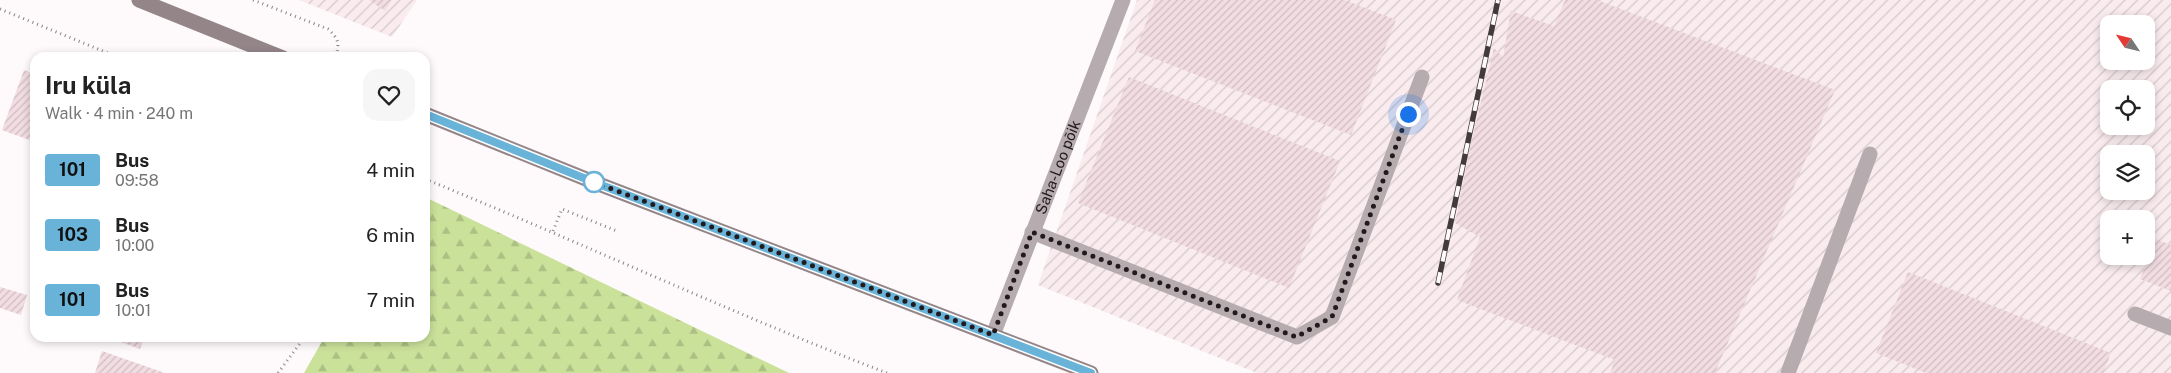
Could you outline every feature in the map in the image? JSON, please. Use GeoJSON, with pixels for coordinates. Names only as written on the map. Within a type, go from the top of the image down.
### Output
{"type":"FeatureCollection","features":[{"type":"Feature","properties":{"kind":"main road"},"geometry":{"type":"LineString","coordinates":[[139,0],[268,52]]}},
{"type":"Feature","properties":{"kind":"main road"},"geometry":{"type":"LineString","coordinates":[[430,116],[596,183],[1091,373]]}},
{"type":"Feature","properties":{"kind":"lane","name":"Saha-Loo põik"},"geometry":{"type":"LineString","coordinates":[[993,335],[1123,0]]}},
{"type":"Feature","properties":{"kind":"lane"},"geometry":{"type":"LineString","coordinates":[[1032,232],[1296,337],[1332,317],[1422,77]]}},
{"type":"Feature","properties":{"kind":"lane"},"geometry":{"type":"LineString","coordinates":[[1788,373],[1870,154]]}},
{"type":"Feature","properties":{"kind":"lane"},"geometry":{"type":"LineString","coordinates":[[2135,314],[2171,328]]}},
{"type":"Feature","properties":{"kind":"path"},"geometry":{"type":"LineString","coordinates":[[253,0],[328,30],[338,38],[339,46],[337,52]]}},
{"type":"Feature","properties":{"kind":"path"},"geometry":{"type":"LineString","coordinates":[[0,9],[105,52]]}},
{"type":"Feature","properties":{"kind":"path"},"geometry":{"type":"LineString","coordinates":[[430,181],[553,232],[799,339],[887,373]]}},
{"type":"Feature","properties":{"kind":"path"},"geometry":{"type":"LineString","coordinates":[[553,232],[562,209],[617,231]]}},
{"type":"Feature","properties":{"kind":"path"},"geometry":{"type":"LineString","coordinates":[[278,373],[301,342]]}},
{"type":"Feature","properties":{"kind":"shaded area"},"geometry":{"type":"Polygon","coordinates":[[[299,0],[417,0],[392,37],[299,0]]]}},
{"type":"Feature","properties":{"kind":"shaded area"},"geometry":{"type":"Polygon","coordinates":[[[1137,0],[2171,0],[2171,373],[1257,373],[1038,285],[1137,0]]]}},
{"type":"Feature","properties":{"kind":"green space"},"geometry":{"type":"Polygon","coordinates":[[[430,199],[789,373],[304,373],[322,342],[430,342],[430,199]]]}},
{"type":"Feature","properties":{"kind":"building"},"geometry":{"type":"Polygon","coordinates":[[[369,0],[392,0],[385,11],[369,0]]]}},
{"type":"Feature","properties":{"kind":"building"},"geometry":{"type":"Polygon","coordinates":[[[1155,0],[1345,0],[1396,20],[1351,135],[1135,51],[1155,0]]]}},
{"type":"Feature","properties":{"kind":"building"},"geometry":{"type":"Polygon","coordinates":[[[1565,0],[1597,0],[1835,90],[1715,373],[1610,373],[1615,360],[1457,300],[1480,237],[1455,223],[1471,143],[1494,48],[1503,57],[1511,11],[1554,26],[1565,0]]]}},
{"type":"Feature","properties":{"kind":"building"},"geometry":{"type":"Polygon","coordinates":[[[24,70],[30,72],[30,140],[2,130],[24,70]]]}},
{"type":"Feature","properties":{"kind":"building"},"geometry":{"type":"Polygon","coordinates":[[[1129,77],[1340,161],[1289,288],[1078,203],[1129,77]]]}},
{"type":"Feature","properties":{"kind":"building"},"geometry":{"type":"Polygon","coordinates":[[[2156,239],[2171,245],[2171,291],[2140,279],[2146,265],[2155,265],[2156,239]]]}},
{"type":"Feature","properties":{"kind":"building"},"geometry":{"type":"Polygon","coordinates":[[[1908,272],[2111,353],[2103,373],[1926,373],[1876,353],[1908,272]]]}},
{"type":"Feature","properties":{"kind":"building"},"geometry":{"type":"Polygon","coordinates":[[[0,287],[27,295],[21,315],[0,308],[0,287]]]}},
{"type":"Feature","properties":{"kind":"building"},"geometry":{"type":"Polygon","coordinates":[[[121,342],[143,342],[140,349],[121,342]]]}},
{"type":"Feature","properties":{"kind":"building"},"geometry":{"type":"Polygon","coordinates":[[[102,351],[165,373],[95,373],[102,351]]]}},
{"type":"Feature","properties":{"kind":"railway"},"geometry":{"type":"LineString","coordinates":[[1438,283],[1498,0]]}},
{"type":"Feature","properties":{"kind":"bus line","name":"101"},"geometry":{"type":"LineString","coordinates":[[430,116],[596,183],[1091,373]]}},
{"type":"Feature","properties":{"kind":"route"},"geometry":{"type":"LineString","coordinates":[[594,182],[993,335],[1032,232],[1296,337],[1332,317],[1408,114]]}}]}
